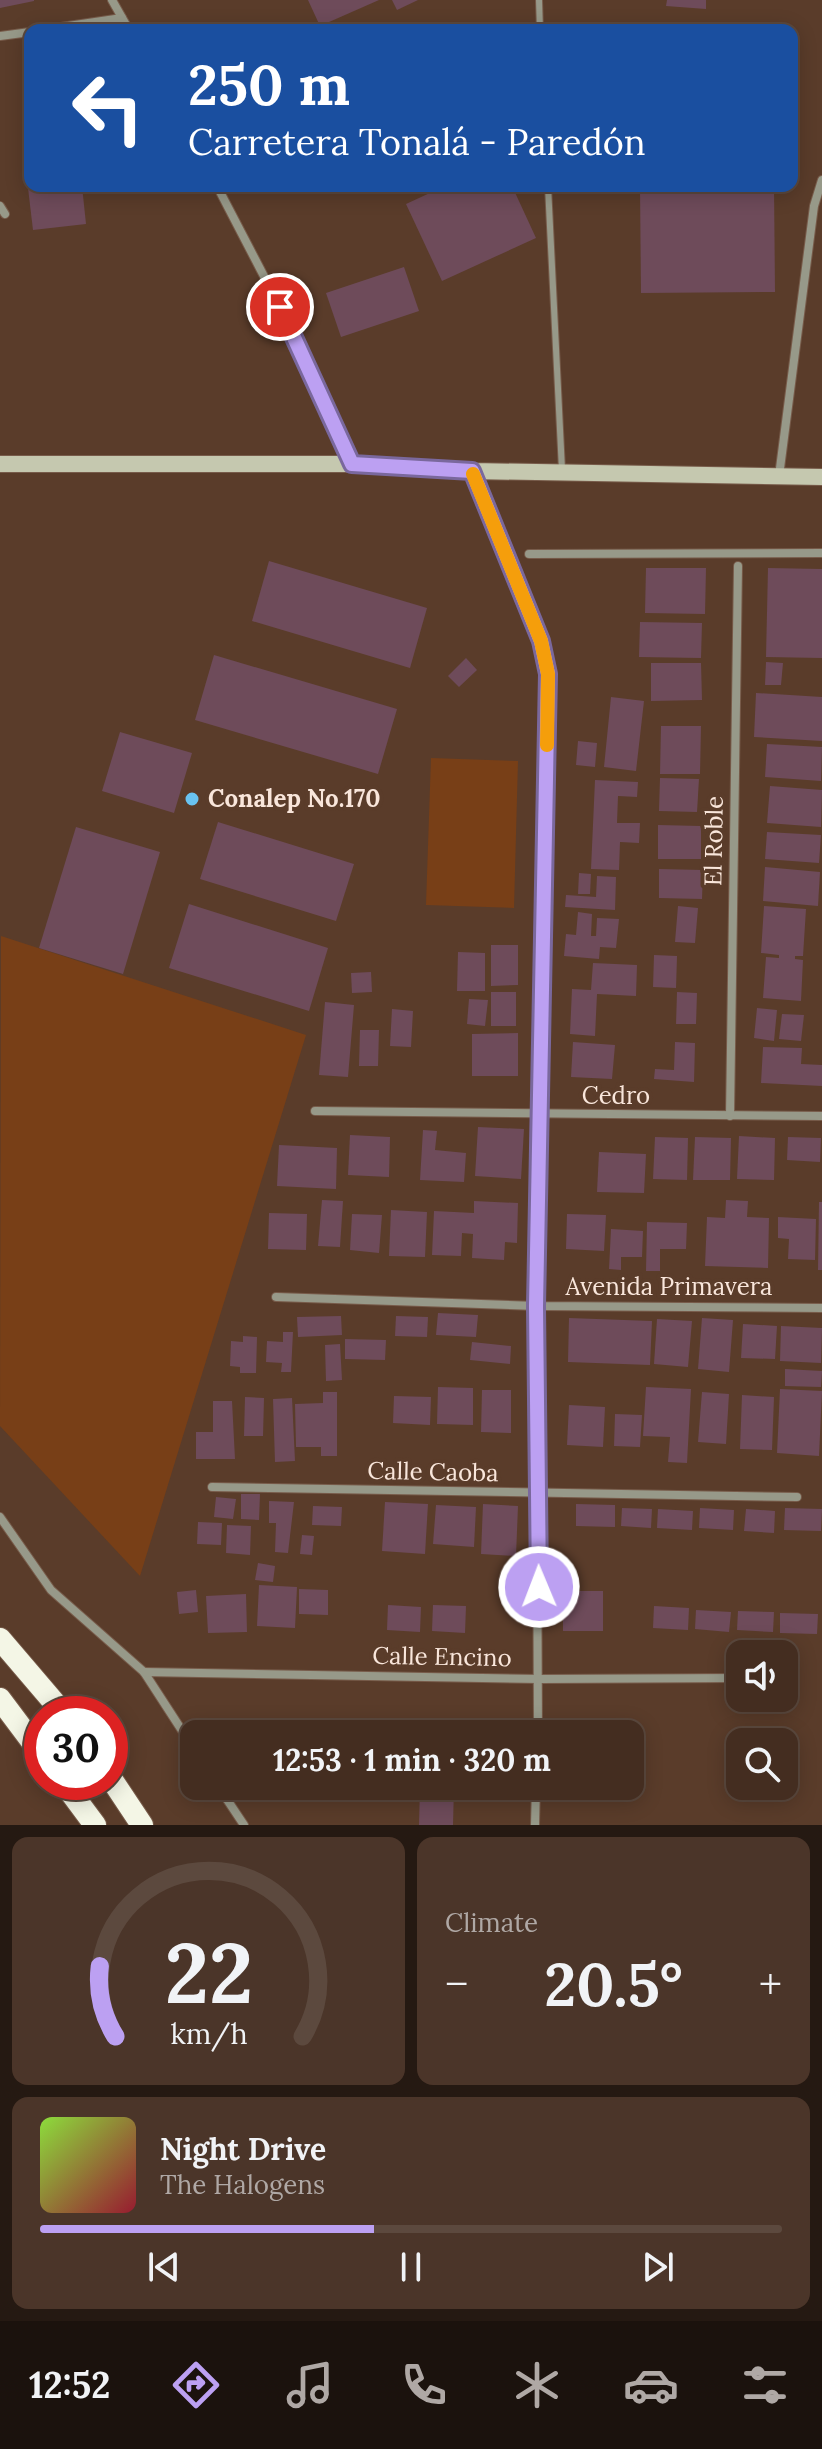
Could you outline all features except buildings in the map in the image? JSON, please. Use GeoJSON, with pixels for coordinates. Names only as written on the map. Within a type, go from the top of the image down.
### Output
{"type":"FeatureCollection","features":[{"type":"Feature","properties":{"kind":"highway"},"geometry":{"type":"LineString","coordinates":[[0,1639],[49,1696]]}},
{"type":"Feature","properties":{"kind":"highway"},"geometry":{"type":"LineString","coordinates":[[0,1699],[24,1731]]}},
{"type":"Feature","properties":{"kind":"highway"},"geometry":{"type":"LineString","coordinates":[[76,1800],[95,1825]]}},
{"type":"Feature","properties":{"kind":"highway"},"geometry":{"type":"LineString","coordinates":[[125,1800],[142,1825]]}},
{"type":"Feature","properties":{"kind":"main road"},"geometry":{"type":"LineString","coordinates":[[0,464],[352,464],[472,471],[822,477]]}},
{"type":"Feature","properties":{"kind":"street"},"geometry":{"type":"LineString","coordinates":[[112,0],[126,24]]}},
{"type":"Feature","properties":{"kind":"street"},"geometry":{"type":"LineString","coordinates":[[82,24],[122,18]]}},
{"type":"Feature","properties":{"kind":"street"},"geometry":{"type":"LineString","coordinates":[[0,36],[24,33]]}},
{"type":"Feature","properties":{"kind":"street"},"geometry":{"type":"LineString","coordinates":[[779,476],[814,206],[822,180]]}},
{"type":"Feature","properties":{"kind":"street"},"geometry":{"type":"LineString","coordinates":[[220,192],[280,307],[352,464]]}},
{"type":"Feature","properties":{"kind":"street"},"geometry":{"type":"LineString","coordinates":[[472,471],[541,641],[548,674],[536,1306],[539,1720]]}},
{"type":"Feature","properties":{"kind":"street"},"geometry":{"type":"LineString","coordinates":[[529,554],[822,553]]}},
{"type":"Feature","properties":{"kind":"street","name":"El Roble"},"geometry":{"type":"LineString","coordinates":[[730,1116],[738,566]]}},
{"type":"Feature","properties":{"kind":"street","name":"Cedro"},"geometry":{"type":"LineString","coordinates":[[315,1111],[822,1116]]}},
{"type":"Feature","properties":{"kind":"street","name":"Avenida Primavera"},"geometry":{"type":"LineString","coordinates":[[276,1297],[536,1306],[822,1308]]}},
{"type":"Feature","properties":{"kind":"street","name":"Calle Caoba"},"geometry":{"type":"LineString","coordinates":[[212,1487],[797,1497]]}},
{"type":"Feature","properties":{"kind":"street"},"geometry":{"type":"LineString","coordinates":[[0,1517],[40,1578],[144,1672],[180,1727]]}},
{"type":"Feature","properties":{"kind":"street","name":"Calle Encino"},"geometry":{"type":"LineString","coordinates":[[144,1672],[540,1679],[726,1678]]}},
{"type":"Feature","properties":{"kind":"street"},"geometry":{"type":"LineString","coordinates":[[227,1800],[244,1825]]}},
{"type":"Feature","properties":{"kind":"street"},"geometry":{"type":"LineString","coordinates":[[535,1825],[536,1800]]}},
{"type":"Feature","properties":{"kind":"lane"},"geometry":{"type":"LineString","coordinates":[[539,0],[540,24]]}},
{"type":"Feature","properties":{"kind":"lane"},"geometry":{"type":"LineString","coordinates":[[548,192],[562,473]]}},
{"type":"Feature","properties":{"kind":"shaded area"},"geometry":{"type":"Polygon","coordinates":[[[431,758],[518,761],[514,908],[426,905],[431,758]]]}},
{"type":"Feature","properties":{"kind":"shaded area"},"geometry":{"type":"Polygon","coordinates":[[[1,936],[306,1035],[140,1576],[0,1426],[1,936]]]}},
{"type":"Feature","properties":{"kind":"slow traffic"},"geometry":{"type":"LineString","coordinates":[[473,474],[541,641],[548,674],[547,745]]}},
{"type":"Feature","properties":{"kind":"place","name":"Conalep No.170"},"geometry":{"type":"Point","coordinates":[192,799]}},
{"type":"Feature","properties":{"kind":"route"},"geometry":{"type":"LineString","coordinates":[[280,307],[352,464],[472,471],[541,641],[548,674],[536,1306],[539,1587]]}}]}
